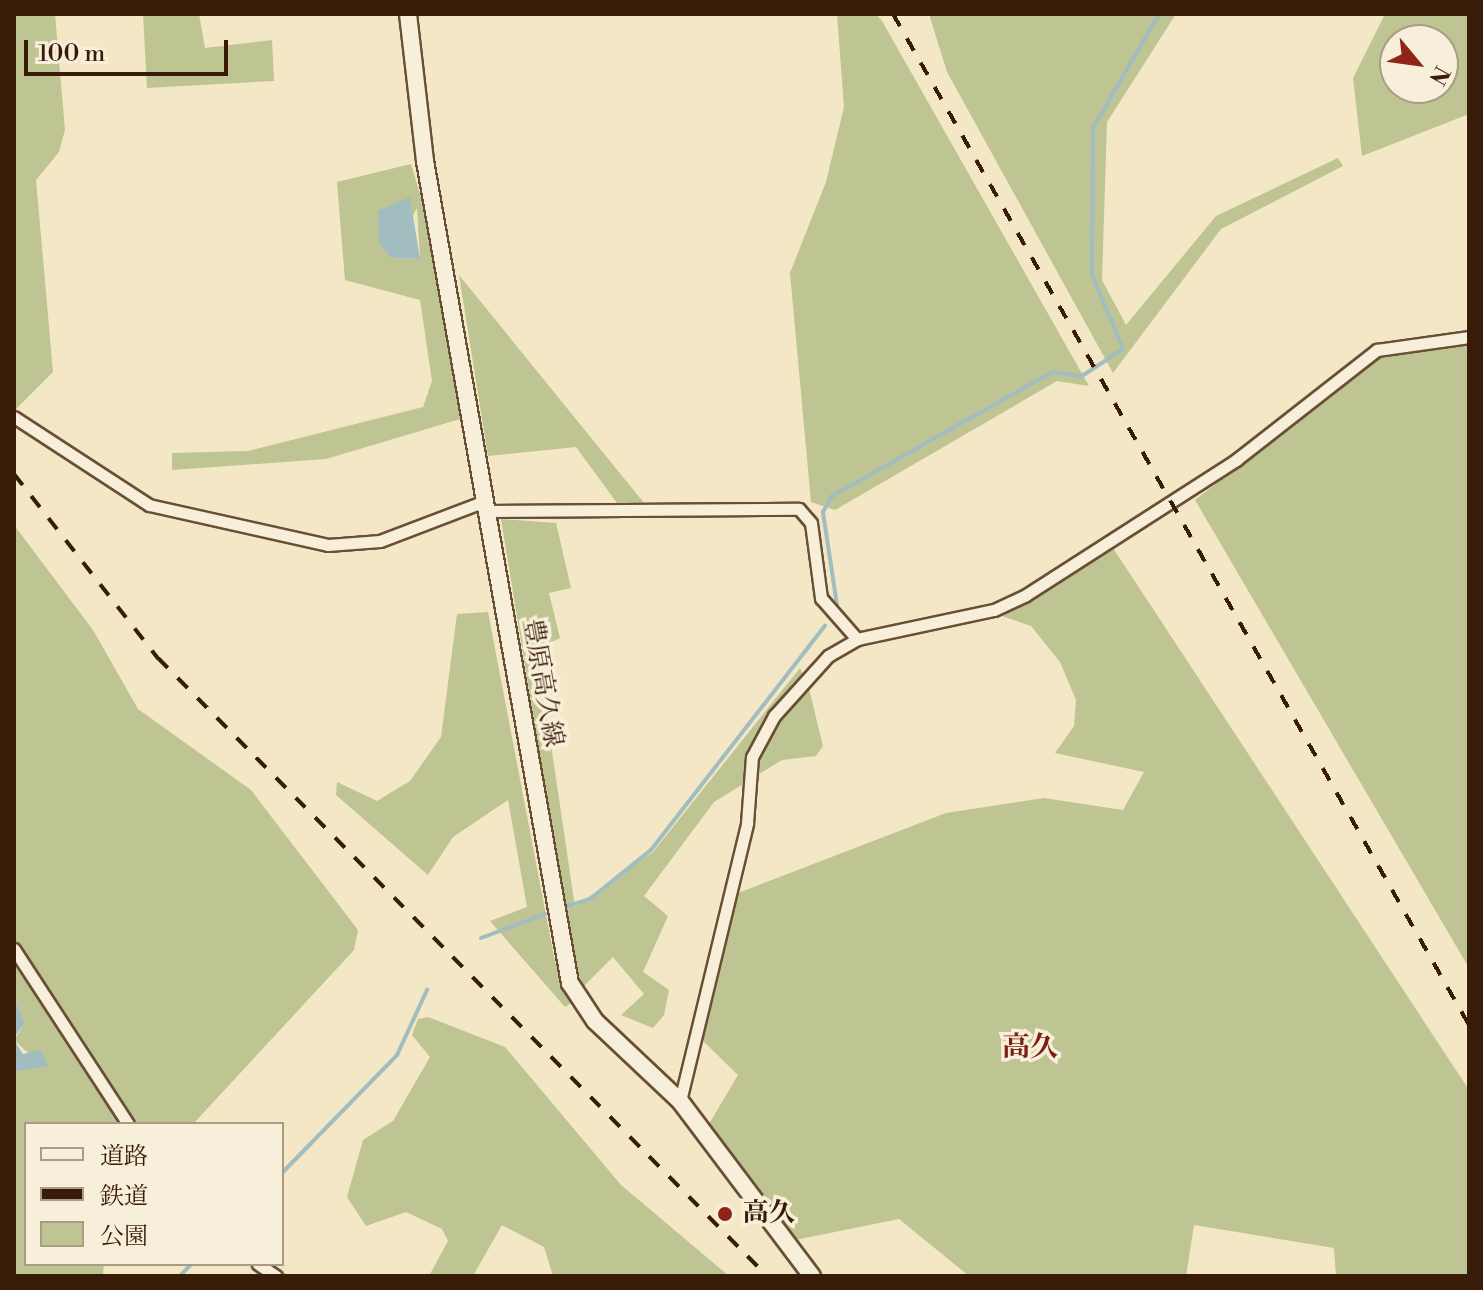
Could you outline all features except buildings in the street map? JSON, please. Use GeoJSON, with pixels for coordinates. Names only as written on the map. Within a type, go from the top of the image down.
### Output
{"type":"FeatureCollection","features":[{"type":"Feature","properties":{"kind":"main road","name":"豊原高久線"},"geometry":{"type":"LineString","coordinates":[[408,14],[425,161],[570,983],[595,1021],[680,1101],[812,1276]]}},
{"type":"Feature","properties":{"kind":"street"},"geometry":{"type":"LineString","coordinates":[[680,1101],[747,823],[752,757],[774,716],[828,656],[857,639],[994,610],[1026,595],[1223,469],[1377,350],[1469,337]]}},
{"type":"Feature","properties":{"kind":"street"},"geometry":{"type":"LineString","coordinates":[[14,417],[149,505],[328,545],[380,541],[486,506],[799,509],[811,523],[821,598],[857,639]]}},
{"type":"Feature","properties":{"kind":"street"},"geometry":{"type":"LineString","coordinates":[[14,949],[127,1122]]}},
{"type":"Feature","properties":{"kind":"green space"},"geometry":{"type":"Polygon","coordinates":[[[14,14],[55,14],[65,130],[59,152],[36,180],[53,372],[14,411],[14,14]]]}},
{"type":"Feature","properties":{"kind":"green space"},"geometry":{"type":"Polygon","coordinates":[[[143,14],[199,14],[205,48],[272,40],[274,81],[147,88],[143,14]]]}},
{"type":"Feature","properties":{"kind":"green space"},"geometry":{"type":"Polygon","coordinates":[[[837,14],[876,14],[882,21],[1089,386],[1057,381],[835,510],[811,502],[790,273],[826,182],[844,107],[837,14]]]}},
{"type":"Feature","properties":{"kind":"green space"},"geometry":{"type":"Polygon","coordinates":[[[929,14],[1176,14],[1107,122],[1102,280],[1126,325],[1216,216],[1338,158],[1343,166],[1221,229],[1113,373],[947,72],[929,14]]]}},
{"type":"Feature","properties":{"kind":"green space"},"geometry":{"type":"Polygon","coordinates":[[[1385,14],[1469,14],[1469,114],[1362,156],[1353,78],[1379,26],[1379,104],[1459,104],[1459,24],[1380,24],[1385,14]]]}},
{"type":"Feature","properties":{"kind":"green space"},"geometry":{"type":"Polygon","coordinates":[[[411,164],[428,221],[460,419],[326,459],[172,470],[172,453],[248,451],[423,407],[432,381],[420,300],[345,280],[337,182],[411,164]],[[417,208],[391,258],[420,259],[417,208]]]}},
{"type":"Feature","properties":{"kind":"green space"},"geometry":{"type":"Polygon","coordinates":[[[459,275],[644,503],[617,503],[576,447],[488,456],[459,275]]]}},
{"type":"Feature","properties":{"kind":"green space"},"geometry":{"type":"Polygon","coordinates":[[[1469,342],[1469,968],[1195,500],[1373,362],[1391,352],[1469,342]]]}},
{"type":"Feature","properties":{"kind":"green space"},"geometry":{"type":"Polygon","coordinates":[[[501,519],[556,523],[571,588],[549,593],[560,638],[537,650],[575,907],[653,852],[800,668],[809,689],[823,746],[816,756],[782,760],[714,802],[644,896],[668,916],[643,972],[669,990],[664,1015],[653,1028],[621,1015],[644,994],[613,957],[584,986],[574,965],[501,519]]]}},
{"type":"Feature","properties":{"kind":"green space"},"geometry":{"type":"Polygon","coordinates":[[[14,525],[93,630],[138,709],[251,790],[358,930],[354,950],[195,1122],[24,1122],[24,1266],[104,1266],[103,1276],[14,1276],[14,1069],[29,1054],[14,1040],[25,1023],[14,997],[14,525]]]}},
{"type":"Feature","properties":{"kind":"green space"},"geometry":{"type":"Polygon","coordinates":[[[1113,548],[1469,1090],[1469,1276],[1336,1276],[1334,1248],[1194,1225],[1186,1276],[969,1276],[899,1219],[795,1240],[709,1124],[738,1075],[700,1038],[738,893],[946,813],[1044,798],[1123,810],[1144,772],[1055,753],[1074,726],[1076,700],[1060,662],[1031,626],[999,615],[1016,593],[1113,548]]]}},
{"type":"Feature","properties":{"kind":"green space"},"geometry":{"type":"Polygon","coordinates":[[[488,612],[555,962],[571,1003],[565,1007],[490,921],[527,907],[508,800],[453,837],[428,875],[336,795],[337,782],[377,801],[410,781],[441,737],[457,614],[488,612]]]}},
{"type":"Feature","properties":{"kind":"green space"},"geometry":{"type":"Polygon","coordinates":[[[428,1017],[505,1047],[621,1185],[729,1276],[553,1276],[544,1247],[502,1225],[473,1276],[429,1276],[448,1241],[442,1229],[406,1212],[366,1226],[347,1197],[363,1140],[393,1121],[430,1057],[412,1035],[418,1019],[428,1017]]]}},
{"type":"Feature","properties":{"kind":"water"},"geometry":{"type":"Polygon","coordinates":[[[410,197],[420,259],[391,258],[379,242],[378,211],[410,197]]]}},
{"type":"Feature","properties":{"kind":"water"},"geometry":{"type":"Polygon","coordinates":[[[14,997],[25,1023],[14,1038],[14,997]]]}},
{"type":"Feature","properties":{"kind":"water"},"geometry":{"type":"Polygon","coordinates":[[[14,1040],[23,1054],[41,1050],[48,1066],[16,1071],[14,1040]]]}},
{"type":"Feature","properties":{"kind":"waterway"},"geometry":{"type":"LineString","coordinates":[[837,605],[823,512],[832,496],[1052,372],[1082,376],[1123,349],[1092,275],[1093,128],[1159,14]]}},
{"type":"Feature","properties":{"kind":"waterway"},"geometry":{"type":"LineString","coordinates":[[568,906],[590,899],[651,850],[825,626]]}},
{"type":"Feature","properties":{"kind":"waterway"},"geometry":{"type":"LineString","coordinates":[[481,938],[545,914]]}},
{"type":"Feature","properties":{"kind":"waterway"},"geometry":{"type":"LineString","coordinates":[[284,1171],[397,1055],[427,990]]}},
{"type":"Feature","properties":{"kind":"waterway"},"geometry":{"type":"LineString","coordinates":[[180,1276],[189,1266]]}},
{"type":"Feature","properties":{"kind":"railway"},"geometry":{"type":"LineString","coordinates":[[893,14],[1469,1025]]}},
{"type":"Feature","properties":{"kind":"railway"},"geometry":{"type":"LineString","coordinates":[[14,474],[158,658],[767,1276]]}},
{"type":"Feature","properties":{"kind":"place","name":"高久"},"geometry":{"type":"Point","coordinates":[725,1214]}},
{"type":"Feature","properties":{"kind":"district","name":"高久"},"geometry":{"type":"Point","coordinates":[1030,1048]}}]}
